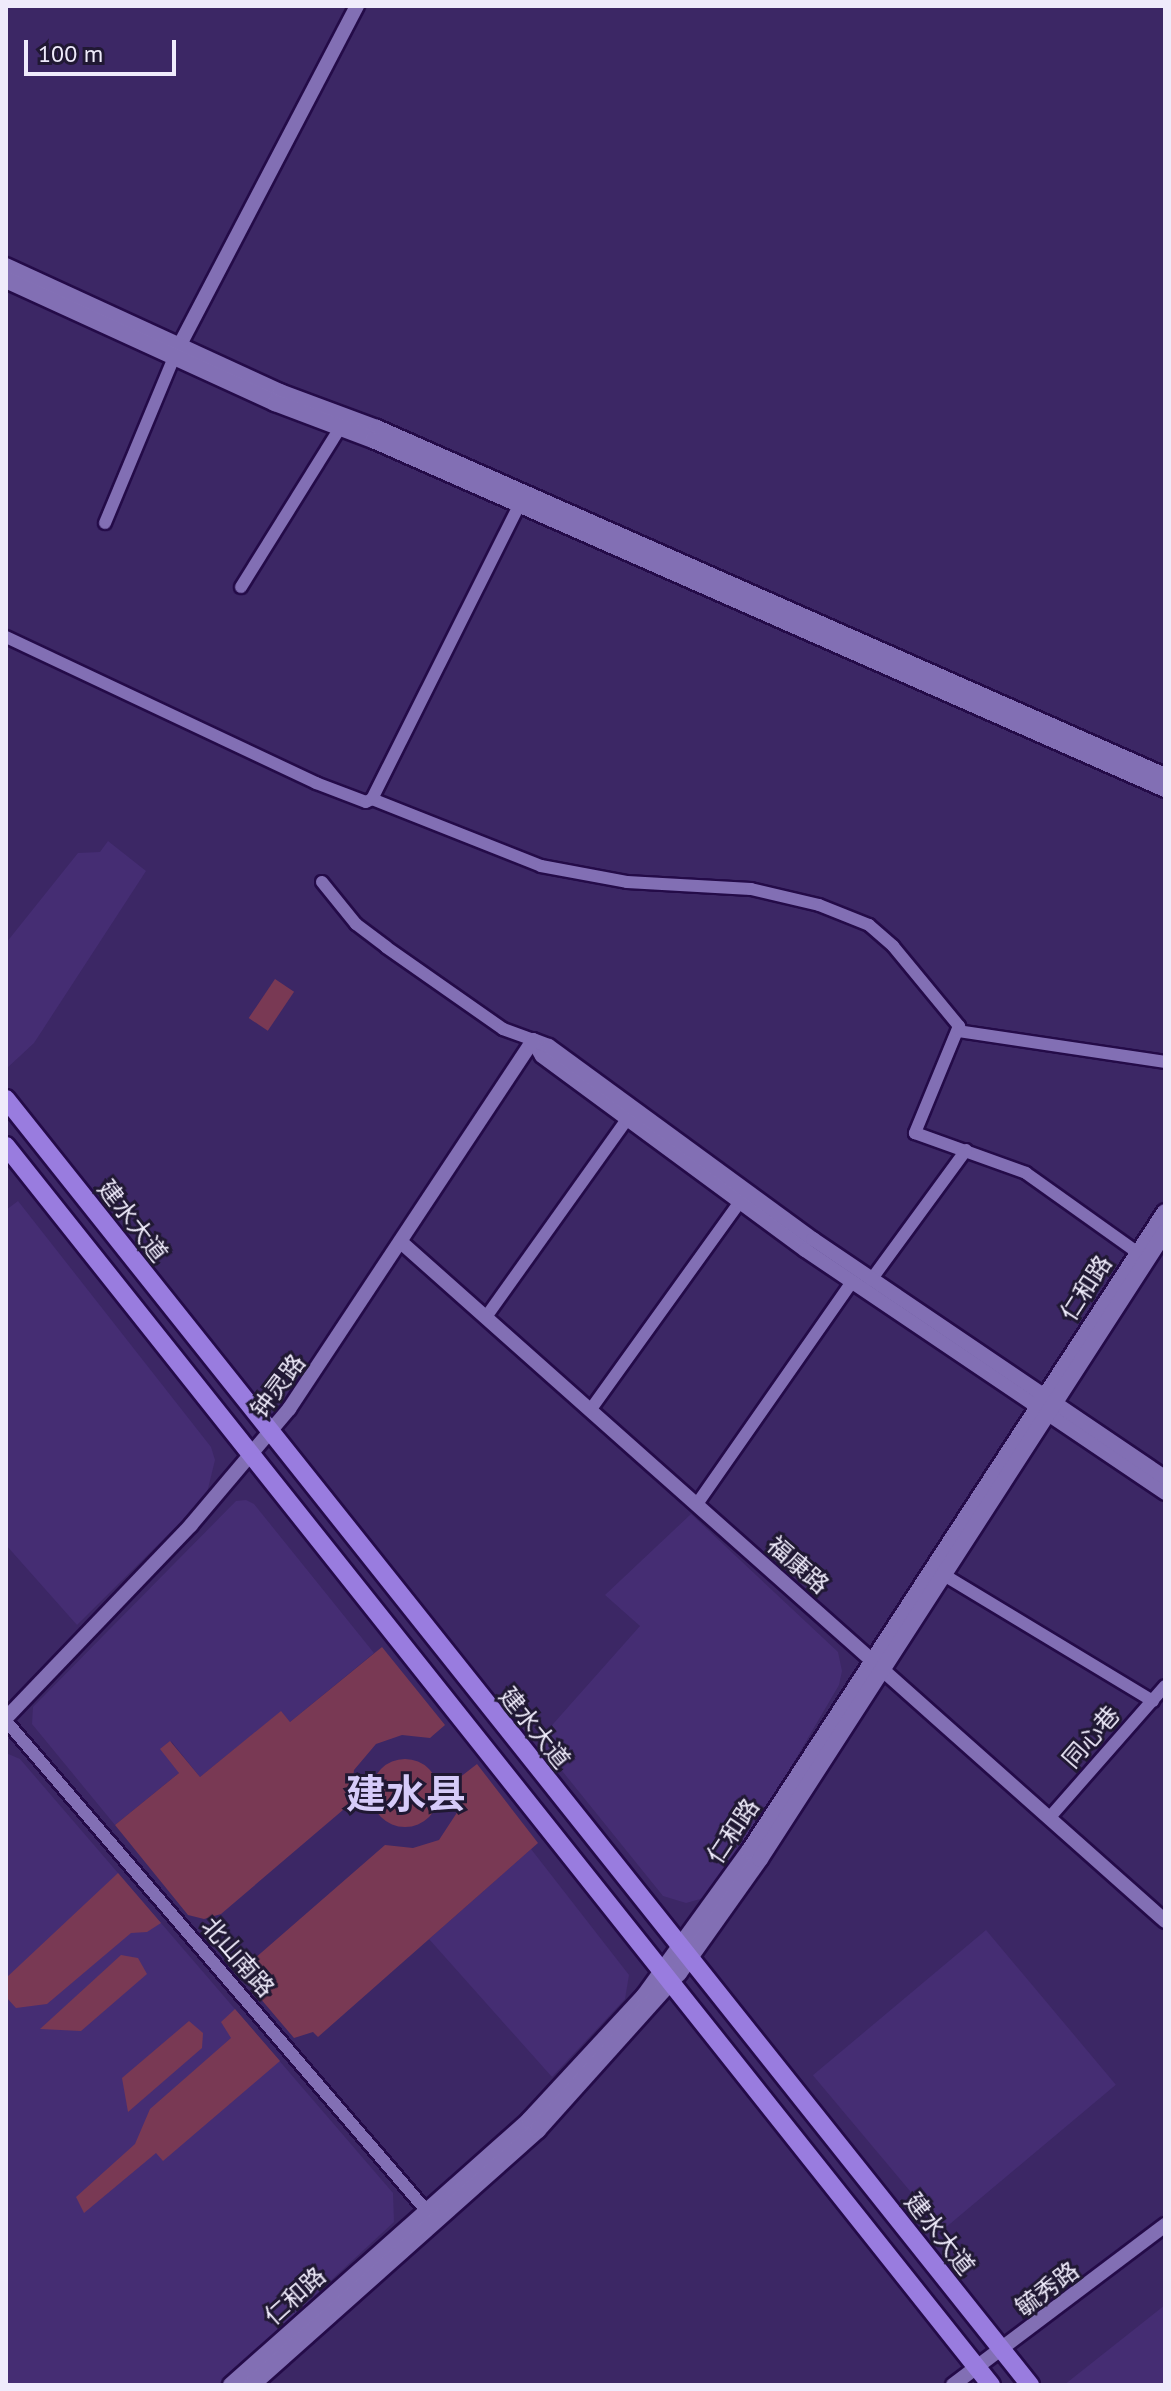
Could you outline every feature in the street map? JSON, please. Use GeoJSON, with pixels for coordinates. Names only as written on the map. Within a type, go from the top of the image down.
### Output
{"type":"FeatureCollection","features":[{"type":"Feature","properties":{"kind":"main road"},"geometry":{"type":"LineString","coordinates":[[6,266],[340,428],[1165,776]]}},
{"type":"Feature","properties":{"kind":"main road"},"geometry":{"type":"LineString","coordinates":[[6,280],[177,349],[682,571],[1165,789]]}},
{"type":"Feature","properties":{"kind":"main road","name":"建水大道"},"geometry":{"type":"LineString","coordinates":[[6,1099],[1030,2385]]}},
{"type":"Feature","properties":{"kind":"main road"},"geometry":{"type":"LineString","coordinates":[[6,1146],[991,2385]]}},
{"type":"Feature","properties":{"kind":"main road","name":"仁和路"},"geometry":{"type":"LineString","coordinates":[[878,1664],[944,1575],[1165,1212]]}},
{"type":"Feature","properties":{"kind":"main road","name":"仁和路"},"geometry":{"type":"LineString","coordinates":[[252,2385],[432,2216],[667,1978],[878,1664],[1045,1406],[1165,1232]]}},
{"type":"Feature","properties":{"kind":"main road","name":"仁和路"},"geometry":{"type":"LineString","coordinates":[[231,2385],[432,2216]]}},
{"type":"Feature","properties":{"kind":"street"},"geometry":{"type":"LineString","coordinates":[[105,523],[177,349],[357,6]]}},
{"type":"Feature","properties":{"kind":"street"},"geometry":{"type":"LineString","coordinates":[[241,587],[340,428]]}},
{"type":"Feature","properties":{"kind":"street"},"geometry":{"type":"LineString","coordinates":[[6,637],[316,783],[366,802],[372,799],[519,506]]}},
{"type":"Feature","properties":{"kind":"street"},"geometry":{"type":"LineString","coordinates":[[372,799],[470,841],[567,872],[627,882],[751,889],[840,913],[881,933],[959,1026],[914,1129],[1026,1173],[1138,1253]]}},
{"type":"Feature","properties":{"kind":"street"},"geometry":{"type":"LineString","coordinates":[[322,882],[356,924],[386,947],[503,1029],[549,1046],[1165,1493]]}},
{"type":"Feature","properties":{"kind":"street"},"geometry":{"type":"LineString","coordinates":[[958,1031],[1165,1062]]}},
{"type":"Feature","properties":{"kind":"street"},"geometry":{"type":"LineString","coordinates":[[533,1040],[542,1056],[852,1282],[1045,1406],[1165,1477]]}},
{"type":"Feature","properties":{"kind":"street","name":"钟灵路"},"geometry":{"type":"LineString","coordinates":[[6,1720],[270,1433],[331,1352],[533,1040]]}},
{"type":"Feature","properties":{"kind":"street"},"geometry":{"type":"LineString","coordinates":[[486,1317],[627,1119]]}},
{"type":"Feature","properties":{"kind":"street"},"geometry":{"type":"LineString","coordinates":[[871,1280],[966,1150]]}},
{"type":"Feature","properties":{"kind":"street"},"geometry":{"type":"LineString","coordinates":[[591,1409],[740,1202]]}},
{"type":"Feature","properties":{"kind":"street","name":"福康路"},"geometry":{"type":"LineString","coordinates":[[402,1243],[1165,1921]]}},
{"type":"Feature","properties":{"kind":"street"},"geometry":{"type":"LineString","coordinates":[[697,1504],[852,1282]]}},
{"type":"Feature","properties":{"kind":"street"},"geometry":{"type":"LineString","coordinates":[[944,1575],[1153,1701]]}},
{"type":"Feature","properties":{"kind":"street","name":"同心巷"},"geometry":{"type":"LineString","coordinates":[[1050,1817],[1165,1686]]}},
{"type":"Feature","properties":{"kind":"street","name":"北山南路"},"geometry":{"type":"LineString","coordinates":[[6,1720],[432,2216]]}},
{"type":"Feature","properties":{"kind":"street","name":"毓秀路"},"geometry":{"type":"LineString","coordinates":[[953,2385],[1165,2225]]}},
{"type":"Feature","properties":{"kind":"shaded area"},"geometry":{"type":"Polygon","coordinates":[[[108,841],[146,871],[34,1043],[6,1069],[6,943],[78,853],[100,852],[108,841]]]}},
{"type":"Feature","properties":{"kind":"shaded area"},"geometry":{"type":"Polygon","coordinates":[[[275,979],[294,992],[268,1031],[249,1018],[275,979]]]}},
{"type":"Feature","properties":{"kind":"shaded area"},"geometry":{"type":"Polygon","coordinates":[[[18,1201],[211,1447],[215,1460],[206,1497],[77,1625],[6,1545],[6,1210],[18,1201]]]}},
{"type":"Feature","properties":{"kind":"shaded area"},"geometry":{"type":"Polygon","coordinates":[[[246,1500],[254,1504],[374,1653],[290,1722],[281,1712],[200,1777],[171,1741],[179,1773],[115,1825],[32,1724],[33,1707],[236,1501],[246,1500]]]}},
{"type":"Feature","properties":{"kind":"shaded area"},"geometry":{"type":"Polygon","coordinates":[[[691,1514],[838,1652],[842,1671],[839,1685],[767,1808],[704,1898],[686,1903],[663,1896],[538,1741],[640,1626],[605,1595],[691,1514]]]}},
{"type":"Feature","properties":{"kind":"shaded area"},"geometry":{"type":"Polygon","coordinates":[[[382,1647],[445,1725],[430,1738],[402,1735],[376,1744],[354,1770],[350,1804],[221,1914],[204,1919],[188,1915],[115,1825],[179,1773],[160,1749],[170,1741],[200,1777],[281,1711],[290,1722],[382,1647]]]}},
{"type":"Feature","properties":{"kind":"shaded area"},"geometry":{"type":"Polygon","coordinates":[[[6,1753],[20,1759],[393,2193],[394,2222],[218,2385],[6,2385],[6,1753]]]}},
{"type":"Feature","properties":{"kind":"shaded area"},"geometry":{"type":"Polygon","coordinates":[[[398,1759],[412,1759],[424,1764],[434,1774],[439,1793],[434,1812],[424,1822],[412,1827],[398,1827],[386,1822],[376,1812],[371,1800],[371,1786],[376,1774],[386,1764],[398,1759]]]}},
{"type":"Feature","properties":{"kind":"shaded area"},"geometry":{"type":"Polygon","coordinates":[[[477,1764],[538,1843],[318,2037],[313,2032],[294,2038],[249,1985],[254,1959],[385,1845],[413,1848],[439,1840],[458,1811],[459,1778],[477,1764]]]}},
{"type":"Feature","properties":{"kind":"shaded area"},"geometry":{"type":"Polygon","coordinates":[[[531,1849],[629,1975],[625,1999],[552,2077],[429,1939],[531,1849]]]}},
{"type":"Feature","properties":{"kind":"shaded area"},"geometry":{"type":"Polygon","coordinates":[[[118,1873],[161,1923],[147,1932],[131,1933],[47,2004],[16,2008],[6,1997],[6,1978],[118,1873]]]}},
{"type":"Feature","properties":{"kind":"shaded area"},"geometry":{"type":"Polygon","coordinates":[[[986,1930],[1116,2085],[943,2230],[813,2075],[986,1930]]]}},
{"type":"Feature","properties":{"kind":"shaded area"},"geometry":{"type":"Polygon","coordinates":[[[121,1955],[138,1958],[147,1974],[81,2031],[40,2029],[121,1955]]]}},
{"type":"Feature","properties":{"kind":"shaded area"},"geometry":{"type":"Polygon","coordinates":[[[235,2009],[280,2061],[163,2161],[156,2153],[84,2213],[76,2197],[135,2144],[150,2109],[231,2038],[221,2022],[235,2009]]]}},
{"type":"Feature","properties":{"kind":"shaded area"},"geometry":{"type":"Polygon","coordinates":[[[189,2021],[203,2033],[202,2048],[128,2112],[122,2078],[189,2021]]]}},
{"type":"Feature","properties":{"kind":"shaded area"},"geometry":{"type":"Polygon","coordinates":[[[1165,2305],[1165,2385],[1064,2385],[1165,2305]]]}},
{"type":"Feature","properties":{"kind":"district","name":"建水县"},"geometry":{"type":"Point","coordinates":[406,1793]}}]}
